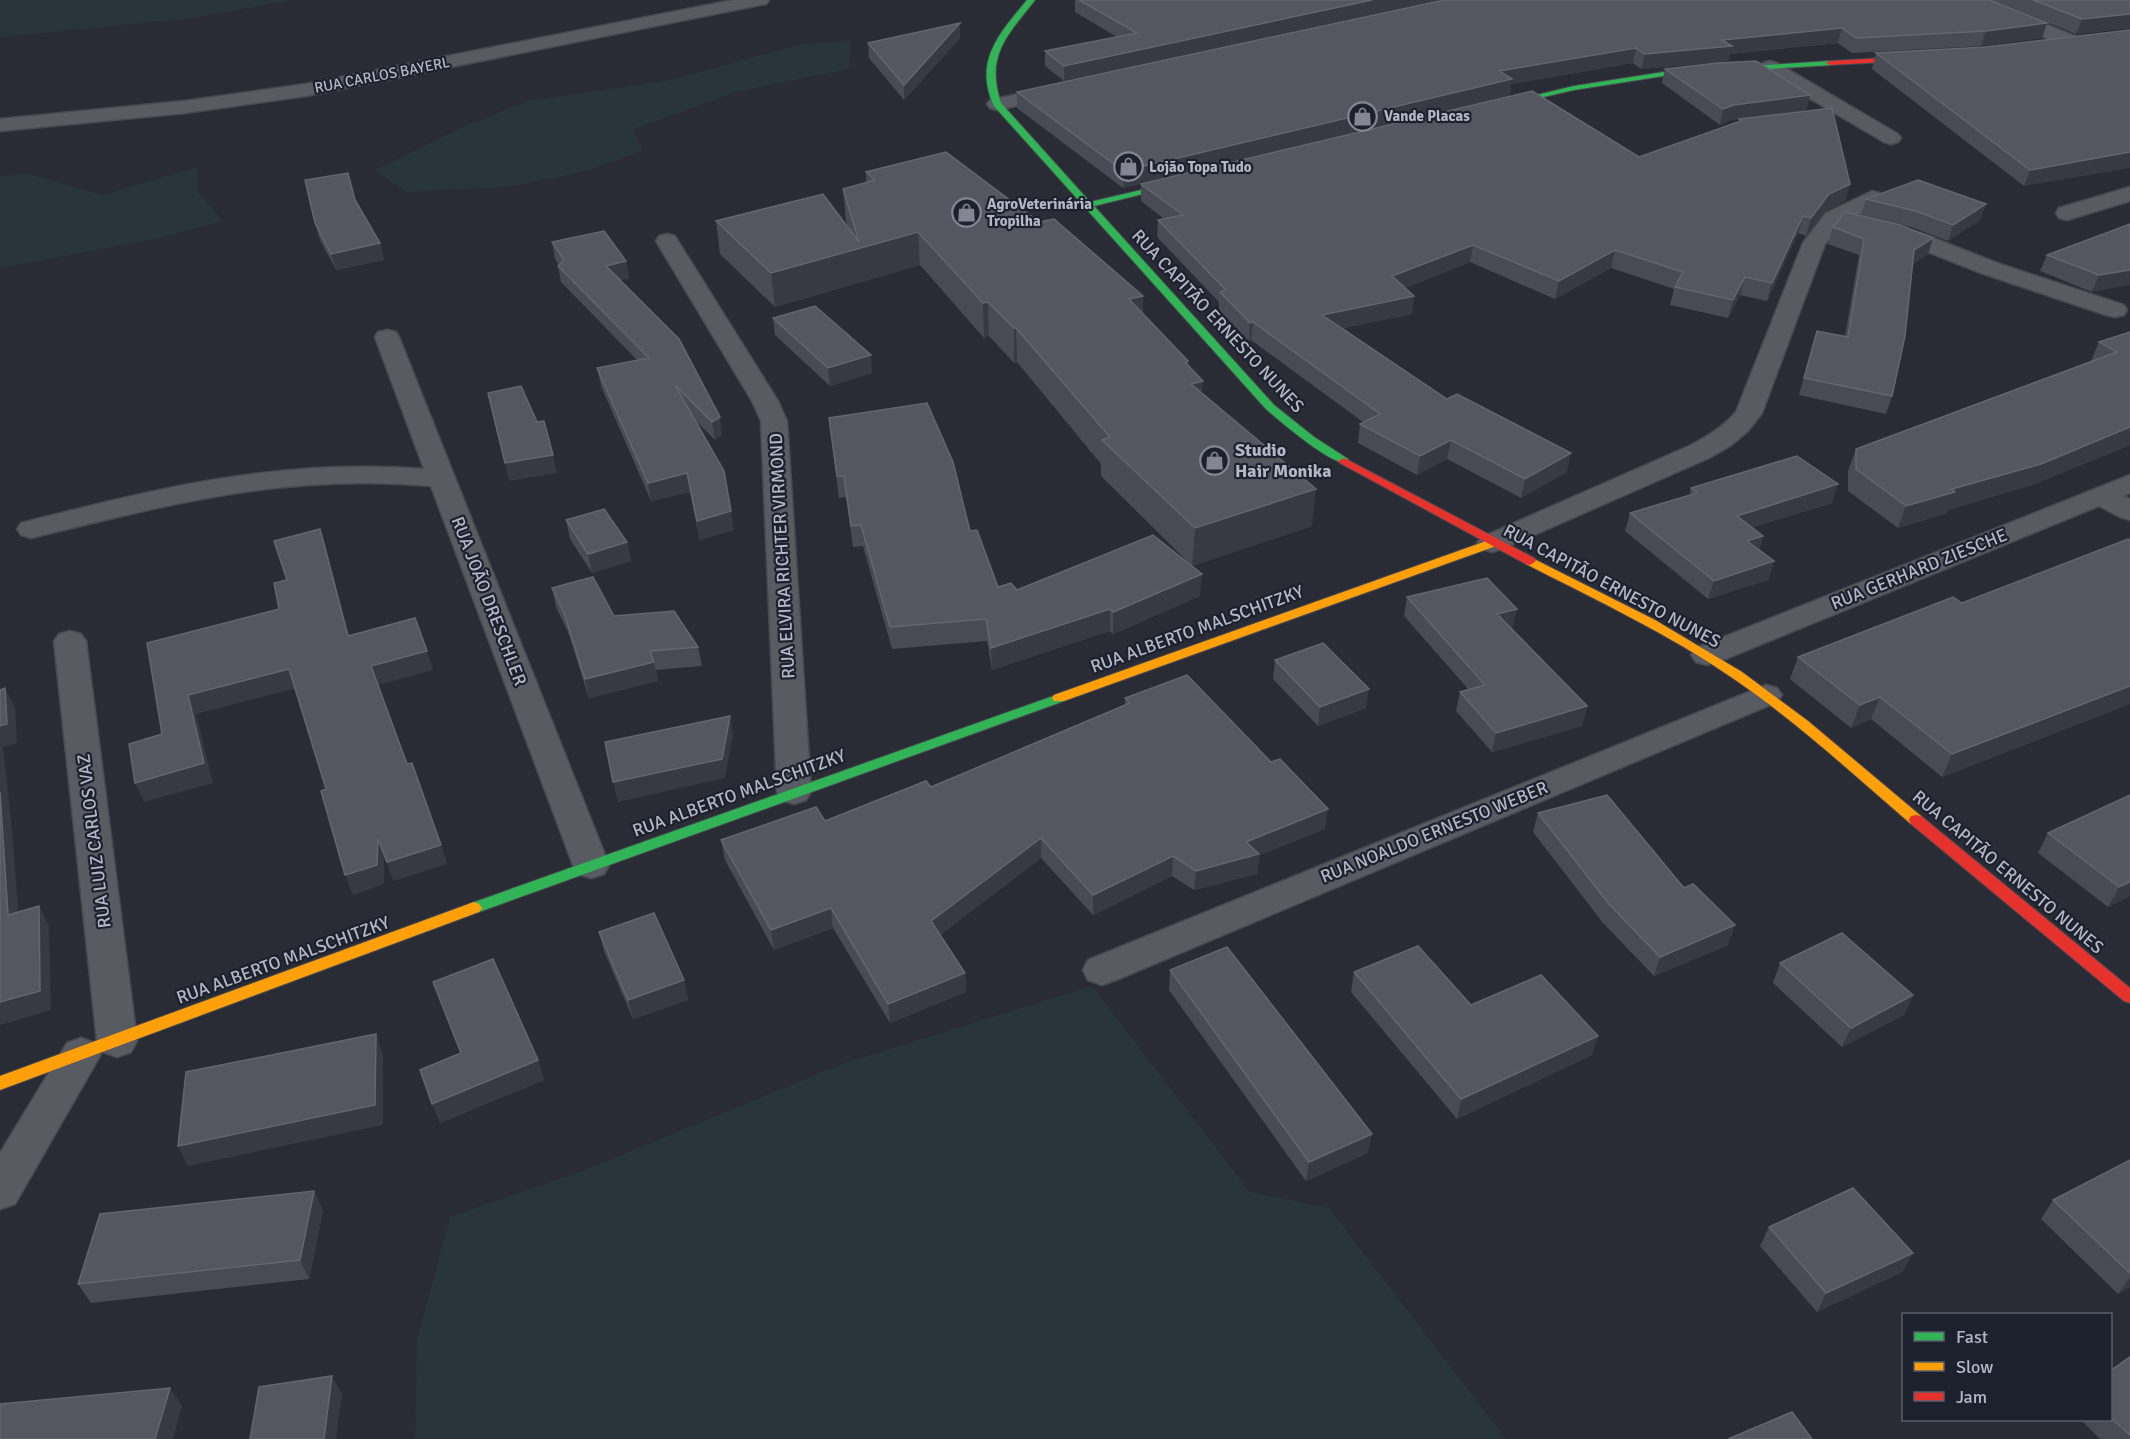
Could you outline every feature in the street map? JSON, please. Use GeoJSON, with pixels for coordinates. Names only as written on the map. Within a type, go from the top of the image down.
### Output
{"type":"FeatureCollection","features":[{"type":"Feature","properties":{"kind":"main road"},"geometry":{"type":"LineString","coordinates":[[997,104],[986,79],[992,51],[1031,0]]}},
{"type":"Feature","properties":{"kind":"main road"},"geometry":{"type":"LineString","coordinates":[[2052,46],[2081,42]]}},
{"type":"Feature","properties":{"kind":"main road"},"geometry":{"type":"LineString","coordinates":[[1479,110],[1624,79],[1670,73],[1931,57]]}},
{"type":"Feature","properties":{"kind":"main road","name":"RUA CAPITÃO ERNESTO NUNES"},"geometry":{"type":"LineString","coordinates":[[997,104],[1270,406],[1296,430],[1372,479],[1707,655],[1766,695],[2130,998]]}},
{"type":"Feature","properties":{"kind":"main road"},"geometry":{"type":"LineString","coordinates":[[1087,205],[1203,177]]}},
{"type":"Feature","properties":{"kind":"main road","name":"RUA ALBERTO MALSCHITZKY"},"geometry":{"type":"LineString","coordinates":[[0,1083],[794,792],[1492,543]]}},
{"type":"Feature","properties":{"kind":"street","name":"RUA CARLOS BAYERL"},"geometry":{"type":"LineString","coordinates":[[0,125],[185,107],[306,90],[760,0]]}},
{"type":"Feature","properties":{"kind":"street"},"geometry":{"type":"LineString","coordinates":[[1971,0],[2081,42]]}},
{"type":"Feature","properties":{"kind":"street"},"geometry":{"type":"LineString","coordinates":[[1770,67],[1891,138]]}},
{"type":"Feature","properties":{"kind":"street"},"geometry":{"type":"LineString","coordinates":[[997,104],[1076,87]]}},
{"type":"Feature","properties":{"kind":"street"},"geometry":{"type":"LineString","coordinates":[[1816,117],[1849,113]]}},
{"type":"Feature","properties":{"kind":"street"},"geometry":{"type":"LineString","coordinates":[[2067,213],[2130,194]]}},
{"type":"Feature","properties":{"kind":"street"},"geometry":{"type":"LineString","coordinates":[[1492,543],[1699,452],[1742,425],[1749,413],[1814,243],[1834,218],[1872,198]]}},
{"type":"Feature","properties":{"kind":"street"},"geometry":{"type":"LineString","coordinates":[[1834,218],[1902,234],[1989,268],[2115,309]]}},
{"type":"Feature","properties":{"kind":"street","name":"RUA ELVIRA RICHTER VIRMOND"},"geometry":{"type":"LineString","coordinates":[[667,240],[765,400],[774,421],[794,792]]}},
{"type":"Feature","properties":{"kind":"street","name":"RUA JOÃO DRESCHLER"},"geometry":{"type":"LineString","coordinates":[[387,337],[591,866]]}},
{"type":"Feature","properties":{"kind":"street"},"geometry":{"type":"LineString","coordinates":[[31,529],[195,490],[285,477],[384,474],[442,479]]}},
{"type":"Feature","properties":{"kind":"street","name":"RUA GERHARD ZIESCHE"},"geometry":{"type":"LineString","coordinates":[[1707,655],[2130,483]]}},
{"type":"Feature","properties":{"kind":"street"},"geometry":{"type":"LineString","coordinates":[[2101,495],[2130,511]]}},
{"type":"Feature","properties":{"kind":"street","name":"RUA LUIZ CARLOS VAZ"},"geometry":{"type":"LineString","coordinates":[[70,641],[99,1047]]}},
{"type":"Feature","properties":{"kind":"street","name":"RUA NOALDO ERNESTO WEBER"},"geometry":{"type":"LineString","coordinates":[[1102,970],[1766,695]]}},
{"type":"Feature","properties":{"kind":"street"},"geometry":{"type":"LineString","coordinates":[[0,1191],[99,1047]]}},
{"type":"Feature","properties":{"kind":"shaded area"},"geometry":{"type":"Polygon","coordinates":[[[0,0],[291,0],[193,18],[0,37],[0,0]]]}},
{"type":"Feature","properties":{"kind":"shaded area"},"geometry":{"type":"Polygon","coordinates":[[[851,40],[849,69],[739,91],[634,129],[643,151],[586,171],[514,186],[406,192],[375,170],[465,126],[528,101],[667,81],[798,45],[851,40]]]}},
{"type":"Feature","properties":{"kind":"shaded area"},"geometry":{"type":"Polygon","coordinates":[[[198,167],[197,191],[223,221],[160,238],[0,268],[0,176],[28,174],[103,195],[198,167]]]}},
{"type":"Feature","properties":{"kind":"shaded area"},"geometry":{"type":"Polygon","coordinates":[[[1092,986],[1250,1192],[1329,1208],[1506,1439],[415,1439],[417,1340],[450,1217],[585,1170],[842,1064],[1092,986]]]}},
{"type":"Feature","properties":{"kind":"building"},"geometry":{"type":"Polygon","coordinates":[[[1079,0],[1372,0],[1064,66],[1045,51],[1137,33],[1079,0]]]}},
{"type":"Feature","properties":{"kind":"building"},"geometry":{"type":"Polygon","coordinates":[[[1444,0],[1990,0],[2047,23],[1986,31],[1856,38],[1842,28],[1722,40],[1732,46],[1645,54],[1636,48],[1499,71],[1512,79],[1123,171],[1017,92],[1444,0]]]}},
{"type":"Feature","properties":{"kind":"building"},"geometry":{"type":"Polygon","coordinates":[[[2033,0],[2130,0],[2130,14],[2082,19],[2033,0]]]}},
{"type":"Feature","properties":{"kind":"building"},"geometry":{"type":"Polygon","coordinates":[[[960,23],[904,85],[868,43],[960,23]]]}},
{"type":"Feature","properties":{"kind":"building"},"geometry":{"type":"Polygon","coordinates":[[[2130,30],[2130,152],[2030,170],[1876,53],[1986,47],[2130,30]]]}},
{"type":"Feature","properties":{"kind":"building"},"geometry":{"type":"Polygon","coordinates":[[[1756,61],[1810,95],[1734,105],[1723,109],[1665,69],[1718,63],[1756,61]]]}},
{"type":"Feature","properties":{"kind":"building"},"geometry":{"type":"Polygon","coordinates":[[[1532,91],[1639,157],[1741,121],[1739,119],[1832,108],[1850,184],[1829,194],[1811,218],[1803,216],[1772,283],[1745,277],[1733,300],[1675,287],[1683,272],[1615,250],[1559,281],[1473,245],[1392,276],[1414,296],[1322,315],[1447,399],[1457,394],[1571,453],[1525,479],[1451,440],[1420,456],[1360,424],[1380,414],[1253,322],[1250,323],[1220,292],[1226,290],[1158,220],[1183,215],[1141,184],[1532,91]]]}},
{"type":"Feature","properties":{"kind":"building"},"geometry":{"type":"Polygon","coordinates":[[[946,152],[1039,222],[1054,219],[1143,296],[1129,299],[1188,361],[1185,362],[1203,381],[1191,384],[1316,489],[1195,528],[1102,440],[1110,437],[1016,328],[988,302],[983,303],[918,232],[771,273],[716,221],[823,194],[859,242],[843,189],[875,180],[866,172],[946,152]]]}},
{"type":"Feature","properties":{"kind":"building"},"geometry":{"type":"Polygon","coordinates":[[[348,173],[355,200],[380,243],[331,254],[315,223],[305,180],[348,173]]]}},
{"type":"Feature","properties":{"kind":"building"},"geometry":{"type":"Polygon","coordinates":[[[1918,180],[1986,204],[1953,225],[1916,211],[1866,199],[1918,180]]]}},
{"type":"Feature","properties":{"kind":"building"},"geometry":{"type":"Polygon","coordinates":[[[1845,212],[1900,225],[1933,238],[1914,250],[1905,336],[1892,396],[1804,378],[1817,331],[1848,337],[1864,239],[1833,227],[1845,212]]]}},
{"type":"Feature","properties":{"kind":"building"},"geometry":{"type":"Polygon","coordinates":[[[2130,224],[2130,270],[2099,275],[2047,255],[2130,224]]]}},
{"type":"Feature","properties":{"kind":"building"},"geometry":{"type":"Polygon","coordinates":[[[604,231],[626,261],[606,266],[679,339],[720,417],[712,422],[675,385],[724,471],[731,511],[697,521],[687,473],[648,483],[597,368],[649,358],[558,266],[564,260],[552,242],[604,231]]]}},
{"type":"Feature","properties":{"kind":"building"},"geometry":{"type":"Polygon","coordinates":[[[815,306],[871,355],[828,368],[773,318],[815,306]]]}},
{"type":"Feature","properties":{"kind":"building"},"geometry":{"type":"Polygon","coordinates":[[[2130,332],[2130,427],[2041,464],[1952,489],[1955,492],[1906,506],[1856,469],[1856,449],[2117,352],[2099,342],[2130,332]]]}},
{"type":"Feature","properties":{"kind":"building"},"geometry":{"type":"Polygon","coordinates":[[[521,386],[537,422],[544,421],[553,455],[505,463],[488,393],[521,386]]]}},
{"type":"Feature","properties":{"kind":"building"},"geometry":{"type":"Polygon","coordinates":[[[927,403],[953,462],[970,531],[977,530],[998,587],[1011,583],[1017,590],[1153,535],[1202,574],[1113,612],[1110,609],[991,648],[986,619],[890,627],[861,525],[851,526],[844,476],[837,476],[829,418],[927,403]]]}},
{"type":"Feature","properties":{"kind":"building"},"geometry":{"type":"Polygon","coordinates":[[[1797,456],[1838,484],[1737,516],[1763,536],[1747,541],[1774,561],[1714,581],[1630,513],[1697,493],[1691,488],[1797,456]]]}},
{"type":"Feature","properties":{"kind":"building"},"geometry":{"type":"Polygon","coordinates":[[[604,509],[627,542],[588,554],[566,520],[604,509]]]}},
{"type":"Feature","properties":{"kind":"building"},"geometry":{"type":"Polygon","coordinates":[[[320,529],[348,636],[415,618],[427,651],[371,666],[407,764],[412,763],[441,845],[387,862],[378,839],[377,865],[345,875],[321,791],[326,789],[289,669],[188,695],[204,763],[135,783],[129,744],[162,734],[147,643],[279,609],[274,583],[287,580],[274,541],[320,529]]]}},
{"type":"Feature","properties":{"kind":"building"},"geometry":{"type":"Polygon","coordinates":[[[2130,540],[2130,686],[1952,754],[1880,697],[1860,705],[1798,657],[1953,597],[1962,603],[2130,540]]]}},
{"type":"Feature","properties":{"kind":"building"},"geometry":{"type":"Polygon","coordinates":[[[593,577],[614,616],[674,611],[698,647],[650,651],[654,662],[585,679],[564,613],[552,588],[593,577]]]}},
{"type":"Feature","properties":{"kind":"building"},"geometry":{"type":"Polygon","coordinates":[[[1487,578],[1517,609],[1497,614],[1587,706],[1496,733],[1460,692],[1485,685],[1407,597],[1487,578]]]}},
{"type":"Feature","properties":{"kind":"building"},"geometry":{"type":"Polygon","coordinates":[[[1323,643],[1369,689],[1320,707],[1275,660],[1323,643]]]}},
{"type":"Feature","properties":{"kind":"building"},"geometry":{"type":"Polygon","coordinates":[[[1187,675],[1271,762],[1280,759],[1328,809],[1246,842],[1259,854],[1196,871],[1173,856],[1093,895],[1041,838],[931,921],[965,973],[888,1004],[831,908],[771,930],[721,840],[816,807],[825,821],[926,781],[931,787],[1130,703],[1125,698],[1187,675]]]}},
{"type":"Feature","properties":{"kind":"building"},"geometry":{"type":"Polygon","coordinates":[[[5,688],[7,724],[0,726],[0,690],[5,688]]]}},
{"type":"Feature","properties":{"kind":"building"},"geometry":{"type":"Polygon","coordinates":[[[730,716],[722,759],[613,782],[605,742],[730,716]]]}},
{"type":"Feature","properties":{"kind":"building"},"geometry":{"type":"Polygon","coordinates":[[[0,792],[8,915],[39,906],[40,991],[0,1002],[0,792]]]}},
{"type":"Feature","properties":{"kind":"building"},"geometry":{"type":"Polygon","coordinates":[[[1607,795],[1684,888],[1693,884],[1735,925],[1660,957],[1609,904],[1538,813],[1607,795]]]}},
{"type":"Feature","properties":{"kind":"building"},"geometry":{"type":"Polygon","coordinates":[[[2130,795],[2130,882],[2119,887],[2048,833],[2130,795]]]}},
{"type":"Feature","properties":{"kind":"building"},"geometry":{"type":"Polygon","coordinates":[[[654,913],[684,980],[628,1000],[599,932],[654,913]]]}},
{"type":"Feature","properties":{"kind":"building"},"geometry":{"type":"Polygon","coordinates":[[[1842,933],[1913,995],[1851,1028],[1780,963],[1842,933]]]}},
{"type":"Feature","properties":{"kind":"building"},"geometry":{"type":"Polygon","coordinates":[[[1418,946],[1471,1005],[1541,975],[1598,1036],[1461,1099],[1354,972],[1418,946]]]}},
{"type":"Feature","properties":{"kind":"building"},"geometry":{"type":"Polygon","coordinates":[[[1227,947],[1372,1134],[1309,1162],[1170,970],[1227,947]]]}},
{"type":"Feature","properties":{"kind":"building"},"geometry":{"type":"Polygon","coordinates":[[[493,959],[538,1060],[432,1104],[420,1070],[461,1053],[433,982],[493,959]]]}},
{"type":"Feature","properties":{"kind":"building"},"geometry":{"type":"Polygon","coordinates":[[[376,1034],[375,1105],[178,1146],[186,1072],[376,1034]]]}},
{"type":"Feature","properties":{"kind":"building"},"geometry":{"type":"Polygon","coordinates":[[[2130,1160],[2130,1273],[2053,1200],[2130,1160]]]}},
{"type":"Feature","properties":{"kind":"building"},"geometry":{"type":"Polygon","coordinates":[[[1853,1188],[1913,1253],[1826,1293],[1769,1227],[1853,1188]]]}},
{"type":"Feature","properties":{"kind":"building"},"geometry":{"type":"Polygon","coordinates":[[[314,1191],[300,1260],[78,1284],[100,1214],[314,1191]]]}},
{"type":"Feature","properties":{"kind":"building"},"geometry":{"type":"Polygon","coordinates":[[[2130,1357],[2130,1435],[2112,1419],[2112,1370],[2130,1357]]]}},
{"type":"Feature","properties":{"kind":"building"},"geometry":{"type":"Polygon","coordinates":[[[332,1376],[324,1439],[250,1439],[259,1387],[332,1376]]]}},
{"type":"Feature","properties":{"kind":"building"},"geometry":{"type":"Polygon","coordinates":[[[170,1388],[155,1439],[0,1439],[0,1404],[170,1388]]]}},
{"type":"Feature","properties":{"kind":"building"},"geometry":{"type":"Polygon","coordinates":[[[1792,1412],[1812,1439],[1728,1439],[1792,1412]]]}},
{"type":"Feature","properties":{"kind":"traffic: fast"},"geometry":{"type":"LineString","coordinates":[[1031,0],[1003,36],[992,60],[990,73],[997,104],[1270,407],[1310,439],[1344,461]]}},
{"type":"Feature","properties":{"kind":"traffic: fast"},"geometry":{"type":"LineString","coordinates":[[1495,106],[1574,88],[1670,73],[1830,63]]}},
{"type":"Feature","properties":{"kind":"traffic: fast"},"geometry":{"type":"LineString","coordinates":[[1087,205],[1185,181]]}},
{"type":"Feature","properties":{"kind":"traffic: fast"},"geometry":{"type":"LineString","coordinates":[[474,908],[1059,698]]}},
{"type":"Feature","properties":{"kind":"traffic: slow"},"geometry":{"type":"LineString","coordinates":[[1059,698],[1492,543]]}},
{"type":"Feature","properties":{"kind":"traffic: slow"},"geometry":{"type":"LineString","coordinates":[[1530,561],[1680,639],[1738,675],[1804,724],[1916,820]]}},
{"type":"Feature","properties":{"kind":"traffic: slow"},"geometry":{"type":"LineString","coordinates":[[0,1083],[474,908]]}},
{"type":"Feature","properties":{"kind":"traffic: jam"},"geometry":{"type":"LineString","coordinates":[[1830,63],[1919,58]]}},
{"type":"Feature","properties":{"kind":"traffic: jam"},"geometry":{"type":"LineString","coordinates":[[1344,461],[1530,561]]}},
{"type":"Feature","properties":{"kind":"traffic: jam"},"geometry":{"type":"LineString","coordinates":[[1916,820],[2130,997]]}},
{"type":"Feature","properties":{"kind":"place","name":"Vande Placas"},"geometry":{"type":"Point","coordinates":[1363,116]}},
{"type":"Feature","properties":{"kind":"place","name":"Lojão Topa Tudo"},"geometry":{"type":"Point","coordinates":[1128,167]}},
{"type":"Feature","properties":{"kind":"place","name":"AgroVeterinária Tropilha"},"geometry":{"type":"Point","coordinates":[966,213]}},
{"type":"Feature","properties":{"kind":"place","name":"Studio Hair Monika"},"geometry":{"type":"Point","coordinates":[1214,460]}}]}
